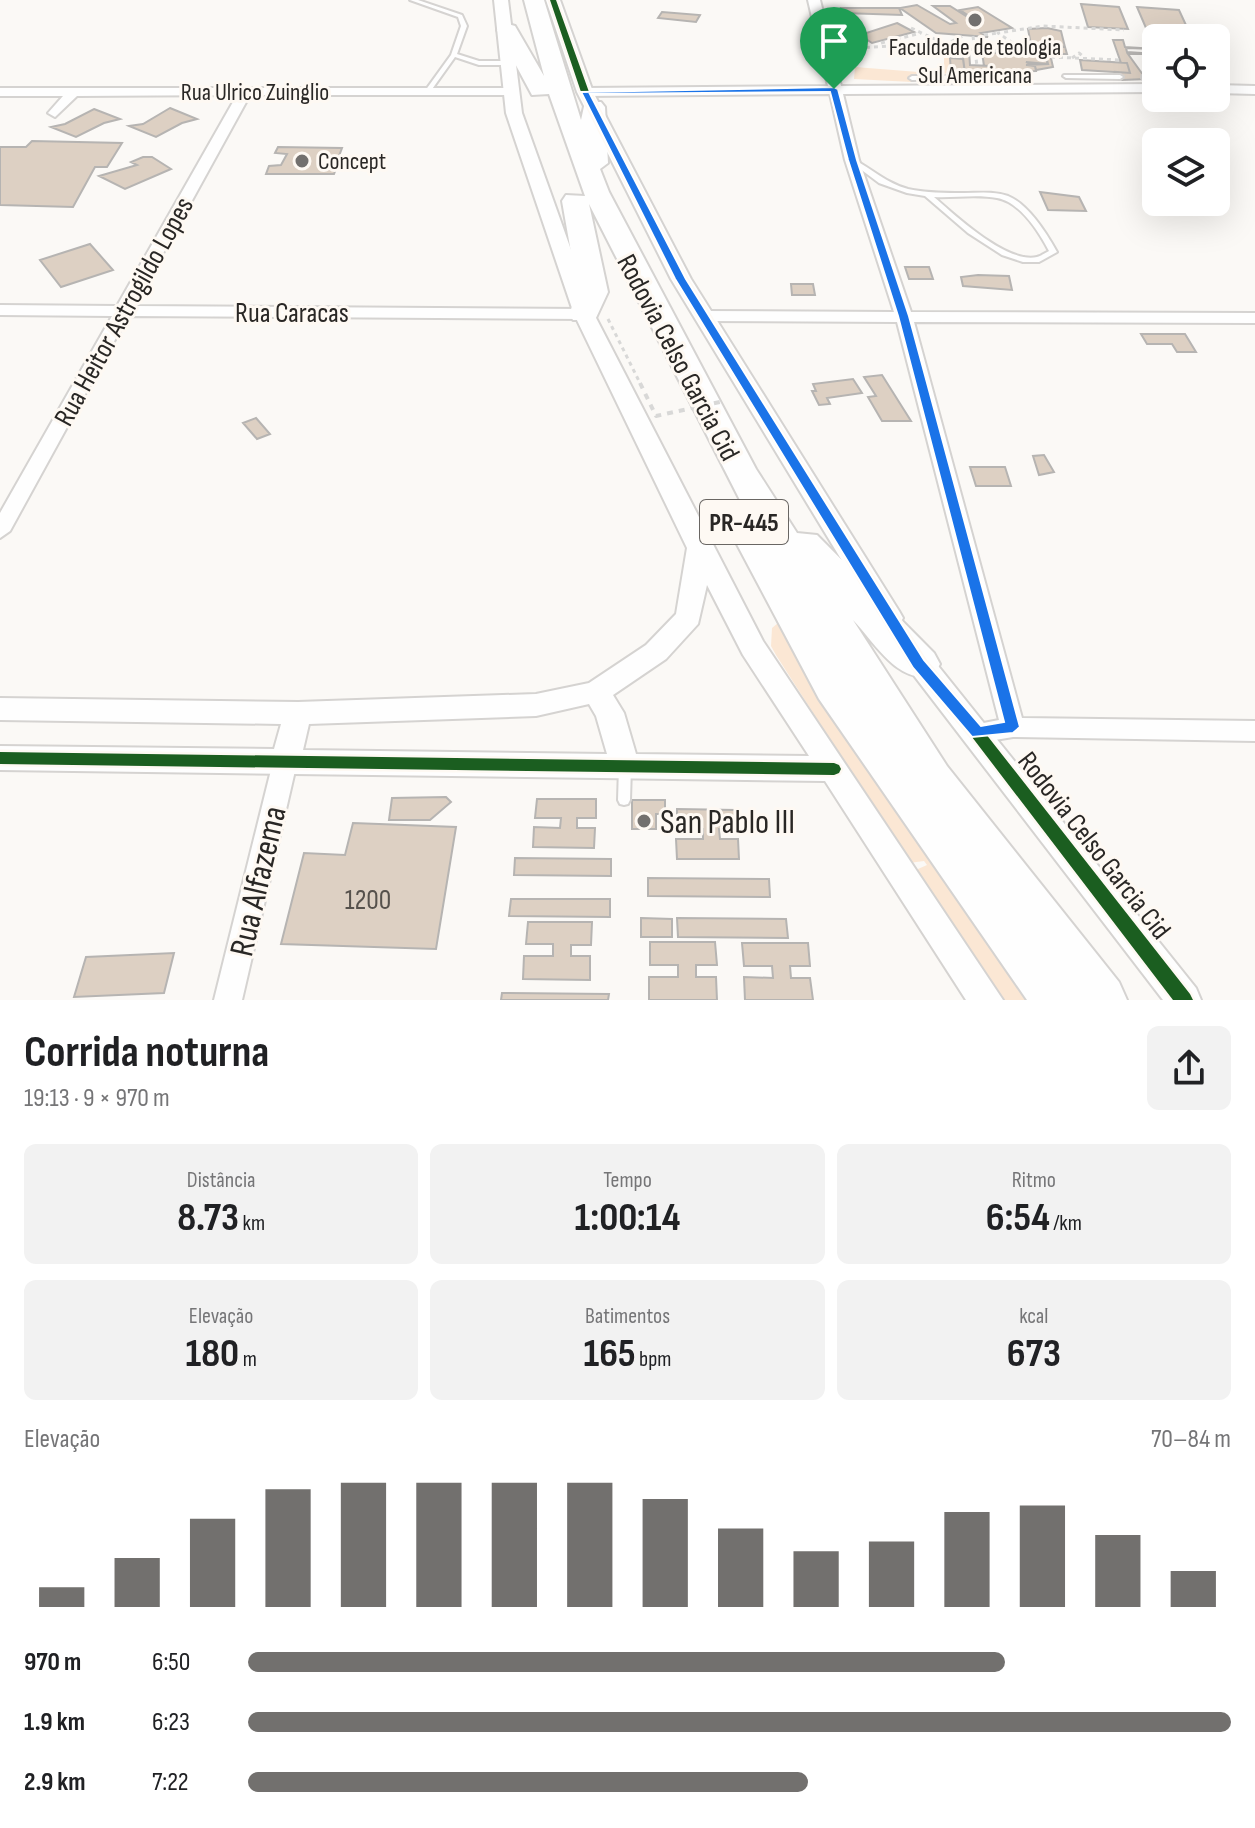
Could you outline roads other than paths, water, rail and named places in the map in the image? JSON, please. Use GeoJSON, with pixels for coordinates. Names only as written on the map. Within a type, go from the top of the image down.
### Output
{"type":"FeatureCollection","features":[{"type":"Feature","properties":{"kind":"highway","name":"Rodovia Celso Garcia Cid"},"geometry":{"type":"LineString","coordinates":[[534,0],[604,265],[834,687],[1057,1000]]}},
{"type":"Feature","properties":{"kind":"highway","name":"Rodovia Celso Garcia Cid"},"geometry":{"type":"LineString","coordinates":[[512,15],[525,90],[739,470],[931,779],[1101,1000]]}},
{"type":"Feature","properties":{"kind":"highway"},"geometry":{"type":"LineString","coordinates":[[589,99],[586,197],[593,292],[589,307]]}},
{"type":"Feature","properties":{"kind":"highway"},"geometry":{"type":"LineString","coordinates":[[739,470],[833,577],[919,664]]}},
{"type":"Feature","properties":{"kind":"street","name":"PR-445"},"geometry":{"type":"LineString","coordinates":[[501,0],[512,15]]}},
{"type":"Feature","properties":{"kind":"street","name":"Rodovia Celso Garcia Cid"},"geometry":{"type":"LineString","coordinates":[[553,0],[589,99],[703,316],[919,664],[977,733],[1184,1000]]}},
{"type":"Feature","properties":{"kind":"street"},"geometry":{"type":"LineString","coordinates":[[814,0],[852,160],[904,316],[1013,727]]}},
{"type":"Feature","properties":{"kind":"street"},"geometry":{"type":"LineString","coordinates":[[512,15],[508,63],[525,90],[589,307]]}},
{"type":"Feature","properties":{"kind":"street"},"geometry":{"type":"LineString","coordinates":[[589,99],[834,89],[1142,88]]}},
{"type":"Feature","properties":{"kind":"street"},"geometry":{"type":"LineString","coordinates":[[1230,89],[1255,90]]}},
{"type":"Feature","properties":{"kind":"street","name":"Rua Ulrico Zuinglio"},"geometry":{"type":"LineString","coordinates":[[0,92],[525,90]]}},
{"type":"Feature","properties":{"kind":"street","name":"Rua Heitor Astrogildo Lopes"},"geometry":{"type":"LineString","coordinates":[[0,531],[245,92]]}},
{"type":"Feature","properties":{"kind":"street"},"geometry":{"type":"LineString","coordinates":[[55,113],[72,93]]}},
{"type":"Feature","properties":{"kind":"street","name":"PR-445"},"geometry":{"type":"LineString","coordinates":[[589,307],[700,548],[753,648],[986,1000]]}},
{"type":"Feature","properties":{"kind":"street","name":"Rua Caracas"},"geometry":{"type":"LineString","coordinates":[[0,310],[123,312],[589,307]]}},
{"type":"Feature","properties":{"kind":"street"},"geometry":{"type":"LineString","coordinates":[[703,316],[1255,318]]}},
{"type":"Feature","properties":{"kind":"street"},"geometry":{"type":"LineString","coordinates":[[0,709],[298,713],[536,705],[596,692],[656,652],[689,617],[700,548]]}},
{"type":"Feature","properties":{"kind":"street"},"geometry":{"type":"LineString","coordinates":[[596,692],[610,713],[625,767]]}},
{"type":"Feature","properties":{"kind":"street"},"geometry":{"type":"LineString","coordinates":[[285,762],[298,713]]}},
{"type":"Feature","properties":{"kind":"street"},"geometry":{"type":"LineString","coordinates":[[977,733],[1013,727],[1255,731]]}},
{"type":"Feature","properties":{"kind":"street"},"geometry":{"type":"LineString","coordinates":[[0,758],[834,769]]}},
{"type":"Feature","properties":{"kind":"street","name":"Rua Alfazema"},"geometry":{"type":"LineString","coordinates":[[228,1000],[285,762]]}},
{"type":"Feature","properties":{"kind":"lane"},"geometry":{"type":"LineString","coordinates":[[413,0],[460,16],[464,26],[454,55],[428,91]]}},
{"type":"Feature","properties":{"kind":"lane"},"geometry":{"type":"LineString","coordinates":[[454,55],[479,63],[508,63]]}},
{"type":"Feature","properties":{"kind":"lane"},"geometry":{"type":"LineString","coordinates":[[1066,76],[1120,77]]}},
{"type":"Feature","properties":{"kind":"lane"},"geometry":{"type":"LineString","coordinates":[[985,77],[997,79],[1005,88]]}},
{"type":"Feature","properties":{"kind":"lane"},"geometry":{"type":"LineString","coordinates":[[1077,88],[1089,83],[1090,77]]}},
{"type":"Feature","properties":{"kind":"lane"},"geometry":{"type":"LineString","coordinates":[[912,78],[959,78]]}},
{"type":"Feature","properties":{"kind":"lane"},"geometry":{"type":"LineString","coordinates":[[926,89],[939,83],[938,78]]}},
{"type":"Feature","properties":{"kind":"lane"},"geometry":{"type":"LineString","coordinates":[[852,160],[887,186],[929,196],[996,195],[1009,199],[1053,252],[1034,260],[1013,256],[972,233],[929,196]]}},
{"type":"Feature","properties":{"kind":"lane"},"geometry":{"type":"LineString","coordinates":[[624,800],[625,767]]}},
{"type":"Feature","properties":{"kind":"place","name":"Faculdade de teologia Sul Americana"},"geometry":{"type":"Point","coordinates":[975,20]}},
{"type":"Feature","properties":{"kind":"place","name":"Concept"},"geometry":{"type":"Point","coordinates":[302,161]}},
{"type":"Feature","properties":{"kind":"place","name":"San Pablo III"},"geometry":{"type":"Point","coordinates":[644,821]}}]}
